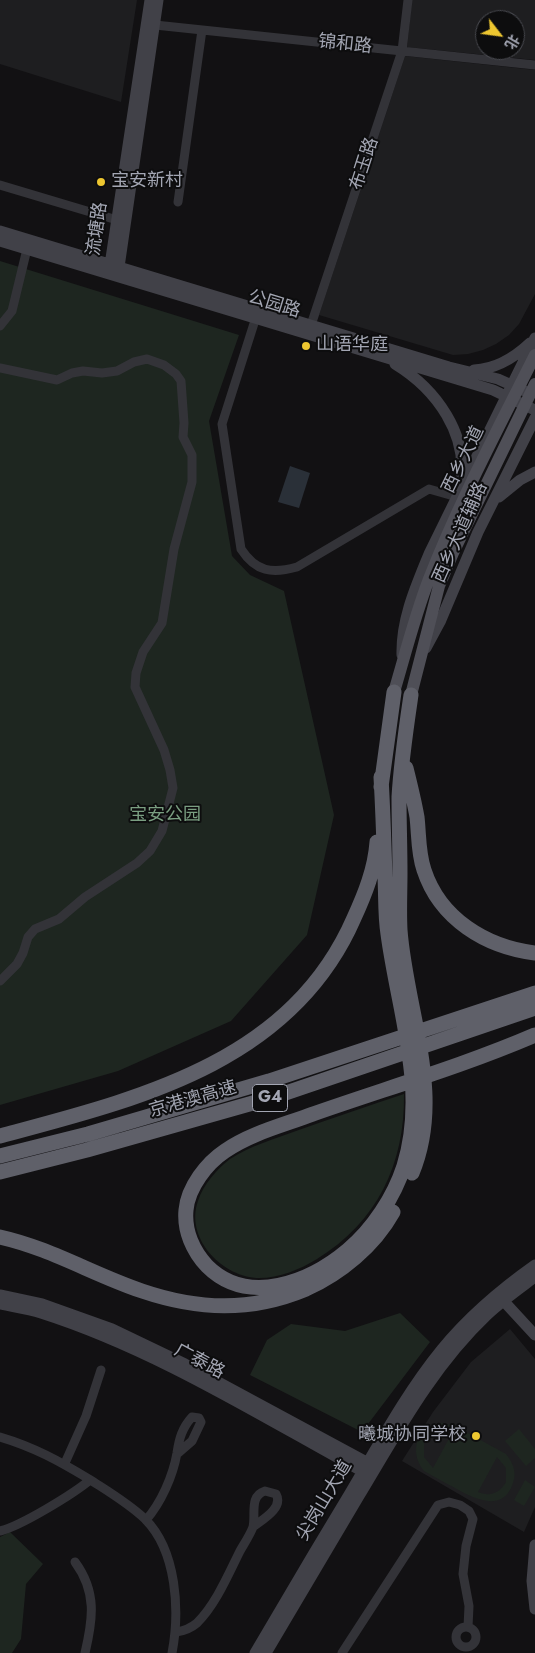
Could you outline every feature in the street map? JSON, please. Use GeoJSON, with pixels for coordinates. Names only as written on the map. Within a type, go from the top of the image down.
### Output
{"type":"FeatureCollection","features":[{"type":"Feature","properties":{"kind":"highway"},"geometry":{"type":"LineString","coordinates":[[0,1136],[123,1100],[173,1083],[202,1070],[253,1040],[298,1003],[334,958],[372,873],[376,850],[381,777],[394,692]]}},
{"type":"Feature","properties":{"kind":"highway"},"geometry":{"type":"LineString","coordinates":[[393,888],[403,751],[411,695]]}},
{"type":"Feature","properties":{"kind":"highway"},"geometry":{"type":"LineString","coordinates":[[403,751],[417,817],[423,868],[432,890],[444,907],[475,934],[497,944],[520,951],[535,953]]}},
{"type":"Feature","properties":{"kind":"highway"},"geometry":{"type":"LineString","coordinates":[[381,777],[393,888],[404,964],[418,1036],[424,1088],[425,1116],[420,1146],[404,1192],[374,1239],[353,1253],[310,1275],[289,1283],[255,1288],[238,1284],[221,1278],[200,1258],[191,1242],[187,1228],[186,1212],[188,1198],[196,1183],[216,1158],[226,1150],[242,1141],[348,1102],[494,1053],[535,1035]]}},
{"type":"Feature","properties":{"kind":"highway","name":"京港澳高速"},"geometry":{"type":"LineString","coordinates":[[0,1156],[88,1134],[269,1081],[535,993]]}},
{"type":"Feature","properties":{"kind":"highway","name":"京港澳高速"},"geometry":{"type":"LineString","coordinates":[[0,1172],[87,1150],[274,1097],[535,1008]]}},
{"type":"Feature","properties":{"kind":"highway"},"geometry":{"type":"LineString","coordinates":[[0,1237],[32,1246],[142,1291],[195,1304],[220,1307],[246,1306],[272,1301],[317,1284],[337,1272],[353,1253]]}},
{"type":"Feature","properties":{"kind":"main road","name":"流塘路"},"geometry":{"type":"LineString","coordinates":[[114,269],[117,220],[150,0]]}},
{"type":"Feature","properties":{"kind":"main road","name":"流塘路"},"geometry":{"type":"LineString","coordinates":[[114,269],[158,0]]}},
{"type":"Feature","properties":{"kind":"main road","name":"公园路"},"geometry":{"type":"LineString","coordinates":[[0,231],[383,357],[493,390],[535,410]]}},
{"type":"Feature","properties":{"kind":"main road","name":"公园路"},"geometry":{"type":"LineString","coordinates":[[0,241],[114,269]]}},
{"type":"Feature","properties":{"kind":"main road","name":"公园路"},"geometry":{"type":"LineString","coordinates":[[257,314],[311,325],[512,384],[535,396]]}},
{"type":"Feature","properties":{"kind":"main road"},"geometry":{"type":"LineString","coordinates":[[463,370],[481,370],[510,360],[535,337]]}},
{"type":"Feature","properties":{"kind":"main road","name":"西乡大道辅路"},"geometry":{"type":"LineString","coordinates":[[402,664],[402,645],[410,602],[429,554],[535,337]]}},
{"type":"Feature","properties":{"kind":"main road","name":"西乡大道"},"geometry":{"type":"LineString","coordinates":[[434,584],[457,514],[535,355]]}},
{"type":"Feature","properties":{"kind":"main road"},"geometry":{"type":"LineString","coordinates":[[383,357],[420,382],[435,397],[447,414],[455,432],[461,455],[461,480],[457,497]]}},
{"type":"Feature","properties":{"kind":"main road","name":"西乡大道"},"geometry":{"type":"LineString","coordinates":[[434,584],[453,553],[535,384]]}},
{"type":"Feature","properties":{"kind":"main road","name":"西乡大道辅路"},"geometry":{"type":"LineString","coordinates":[[418,663],[440,622],[489,510],[535,418]]}},
{"type":"Feature","properties":{"kind":"main road"},"geometry":{"type":"LineString","coordinates":[[475,460],[481,455],[488,453],[500,458],[506,470],[504,480]]}},
{"type":"Feature","properties":{"kind":"main road"},"geometry":{"type":"LineString","coordinates":[[489,510],[508,488],[535,472]]}},
{"type":"Feature","properties":{"kind":"main road"},"geometry":{"type":"LineString","coordinates":[[411,695],[434,584]]}},
{"type":"Feature","properties":{"kind":"main road"},"geometry":{"type":"LineString","coordinates":[[394,692],[402,664],[434,584]]}},
{"type":"Feature","properties":{"kind":"main road","name":"尖岗山大道"},"geometry":{"type":"LineString","coordinates":[[501,1297],[535,1265]]}},
{"type":"Feature","properties":{"kind":"main road","name":"尖岗山大道"},"geometry":{"type":"LineString","coordinates":[[266,1653],[411,1392],[442,1349],[468,1320],[501,1297],[535,1277]]}},
{"type":"Feature","properties":{"kind":"main road","name":"广泰路"},"geometry":{"type":"LineString","coordinates":[[0,1295],[42,1304],[112,1329],[185,1364],[369,1469]]}},
{"type":"Feature","properties":{"kind":"main road"},"geometry":{"type":"LineString","coordinates":[[501,1297],[535,1335]]}},
{"type":"Feature","properties":{"kind":"main road","name":"广泰路"},"geometry":{"type":"LineString","coordinates":[[0,1304],[39,1313],[116,1341],[181,1372],[369,1469]]}},
{"type":"Feature","properties":{"kind":"main road","name":"尖岗山大道"},"geometry":{"type":"LineString","coordinates":[[255,1653],[369,1469]]}},
{"type":"Feature","properties":{"kind":"main road"},"geometry":{"type":"LineString","coordinates":[[535,1545],[532,1581],[535,1609]]}},
{"type":"Feature","properties":{"kind":"street","name":"布玉路"},"geometry":{"type":"LineString","coordinates":[[311,325],[402,51],[408,0]]}},
{"type":"Feature","properties":{"kind":"street","name":"锦和路"},"geometry":{"type":"LineString","coordinates":[[155,25],[535,65]]}},
{"type":"Feature","properties":{"kind":"street"},"geometry":{"type":"LineString","coordinates":[[178,202],[202,30]]}},
{"type":"Feature","properties":{"kind":"street"},"geometry":{"type":"LineString","coordinates":[[0,185],[117,220]]}},
{"type":"Feature","properties":{"kind":"street"},"geometry":{"type":"LineString","coordinates":[[0,326],[12,312],[27,249]]}},
{"type":"Feature","properties":{"kind":"street"},"geometry":{"type":"LineString","coordinates":[[257,314],[222,424],[241,549],[248,560],[261,568],[279,572],[298,567],[429,489],[457,497]]}},
{"type":"Feature","properties":{"kind":"street"},"geometry":{"type":"LineString","coordinates":[[0,368],[57,380],[72,373],[83,371],[102,373],[116,371],[147,358],[164,365],[176,374],[181,381],[183,437],[192,455],[192,482],[178,532],[162,623],[144,652],[136,673],[135,687],[164,750],[173,788],[162,831],[150,851],[136,863],[86,897],[59,919],[35,929],[28,936],[23,953],[16,964],[0,981]]}},
{"type":"Feature","properties":{"kind":"street"},"geometry":{"type":"LineString","coordinates":[[65,1463],[86,1416],[101,1370]]}},
{"type":"Feature","properties":{"kind":"street"},"geometry":{"type":"LineString","coordinates":[[0,1437],[22,1443],[65,1463],[113,1493],[146,1520],[166,1554],[176,1601],[176,1632],[172,1653]]}},
{"type":"Feature","properties":{"kind":"street"},"geometry":{"type":"LineString","coordinates":[[146,1520],[156,1509],[164,1495],[177,1454]]}},
{"type":"Feature","properties":{"kind":"street"},"geometry":{"type":"LineString","coordinates":[[0,1531],[25,1520],[64,1498],[90,1480]]}},
{"type":"Feature","properties":{"kind":"street"},"geometry":{"type":"LineString","coordinates":[[342,1653],[438,1505],[449,1502],[460,1505],[469,1511],[473,1519],[466,1546],[463,1574],[469,1606],[468,1627]]}},
{"type":"Feature","properties":{"kind":"street"},"geometry":{"type":"LineString","coordinates":[[176,1632],[186,1630],[204,1615],[253,1527]]}},
{"type":"Feature","properties":{"kind":"street"},"geometry":{"type":"LineString","coordinates":[[74,1562],[86,1581],[91,1595],[90,1630],[85,1653]]}},
{"type":"Feature","properties":{"kind":"street"},"geometry":{"type":"LineString","coordinates":[[468,1627],[476,1634],[473,1650],[467,1648],[457,1649],[457,1632],[460,1628],[468,1627]]}},
{"type":"Feature","properties":{"kind":"shaded area"},"geometry":{"type":"Polygon","coordinates":[[[0,0],[137,0],[121,102],[0,64],[0,0]]]}},
{"type":"Feature","properties":{"kind":"shaded area"},"geometry":{"type":"Polygon","coordinates":[[[412,0],[535,0],[535,60],[525,59],[525,10],[475,10],[475,54],[407,47],[412,0]]]}},
{"type":"Feature","properties":{"kind":"shaded area"},"geometry":{"type":"Polygon","coordinates":[[[405,56],[535,70],[535,294],[519,324],[509,335],[496,344],[468,354],[453,355],[319,315],[405,56]]]}},
{"type":"Feature","properties":{"kind":"shaded area"},"geometry":{"type":"Polygon","coordinates":[[[290,466],[310,473],[299,508],[278,502],[290,466]]]}},
{"type":"Feature","properties":{"kind":"shaded area","name":"曦城协同学校"},"geometry":{"type":"Polygon","coordinates":[[[510,1329],[535,1359],[535,1507],[524,1532],[402,1461],[433,1412],[471,1362],[510,1329]]]}},
{"type":"Feature","properties":{"kind":"green space","name":"宝安公园"},"geometry":{"type":"Polygon","coordinates":[[[0,261],[239,335],[209,421],[232,556],[250,575],[284,591],[334,815],[307,935],[231,1021],[118,1071],[0,1105],[0,261]]]}},
{"type":"Feature","properties":{"kind":"green space"},"geometry":{"type":"Polygon","coordinates":[[[404,1094],[403,1120],[393,1167],[371,1209],[338,1244],[303,1267],[288,1273],[264,1278],[243,1275],[230,1270],[218,1262],[209,1252],[201,1240],[197,1228],[195,1215],[198,1201],[203,1189],[211,1178],[230,1159],[271,1140],[404,1094]]]}},
{"type":"Feature","properties":{"kind":"green space"},"geometry":{"type":"Polygon","coordinates":[[[400,1313],[430,1342],[362,1432],[250,1375],[267,1340],[291,1324],[345,1331],[400,1313]]]}},
{"type":"Feature","properties":{"kind":"green space"},"geometry":{"type":"Polygon","coordinates":[[[443,1423],[455,1426],[506,1454],[514,1471],[513,1483],[508,1493],[495,1501],[479,1499],[424,1471],[419,1463],[416,1448],[421,1434],[434,1425],[443,1423]],[[443,1430],[433,1432],[424,1443],[424,1457],[433,1468],[452,1433],[443,1430]],[[497,1457],[478,1492],[494,1493],[501,1489],[506,1482],[506,1468],[497,1457]]]}},
{"type":"Feature","properties":{"kind":"green space"},"geometry":{"type":"Polygon","coordinates":[[[519,1429],[535,1449],[535,1458],[526,1466],[505,1441],[519,1429]]]}},
{"type":"Feature","properties":{"kind":"green space"},"geometry":{"type":"Polygon","coordinates":[[[525,1480],[535,1487],[524,1506],[514,1500],[525,1480]]]}},
{"type":"Feature","properties":{"kind":"green space"},"geometry":{"type":"Polygon","coordinates":[[[10,1532],[43,1564],[26,1584],[21,1639],[12,1653],[0,1653],[0,1537],[10,1532]]]}},
{"type":"Feature","properties":{"kind":"place","name":"宝安新村"},"geometry":{"type":"Point","coordinates":[101,182]}},
{"type":"Feature","properties":{"kind":"place","name":"山语华庭"},"geometry":{"type":"Point","coordinates":[306,346]}},
{"type":"Feature","properties":{"kind":"place","name":"曦城协同学校"},"geometry":{"type":"Point","coordinates":[476,1436]}}]}
